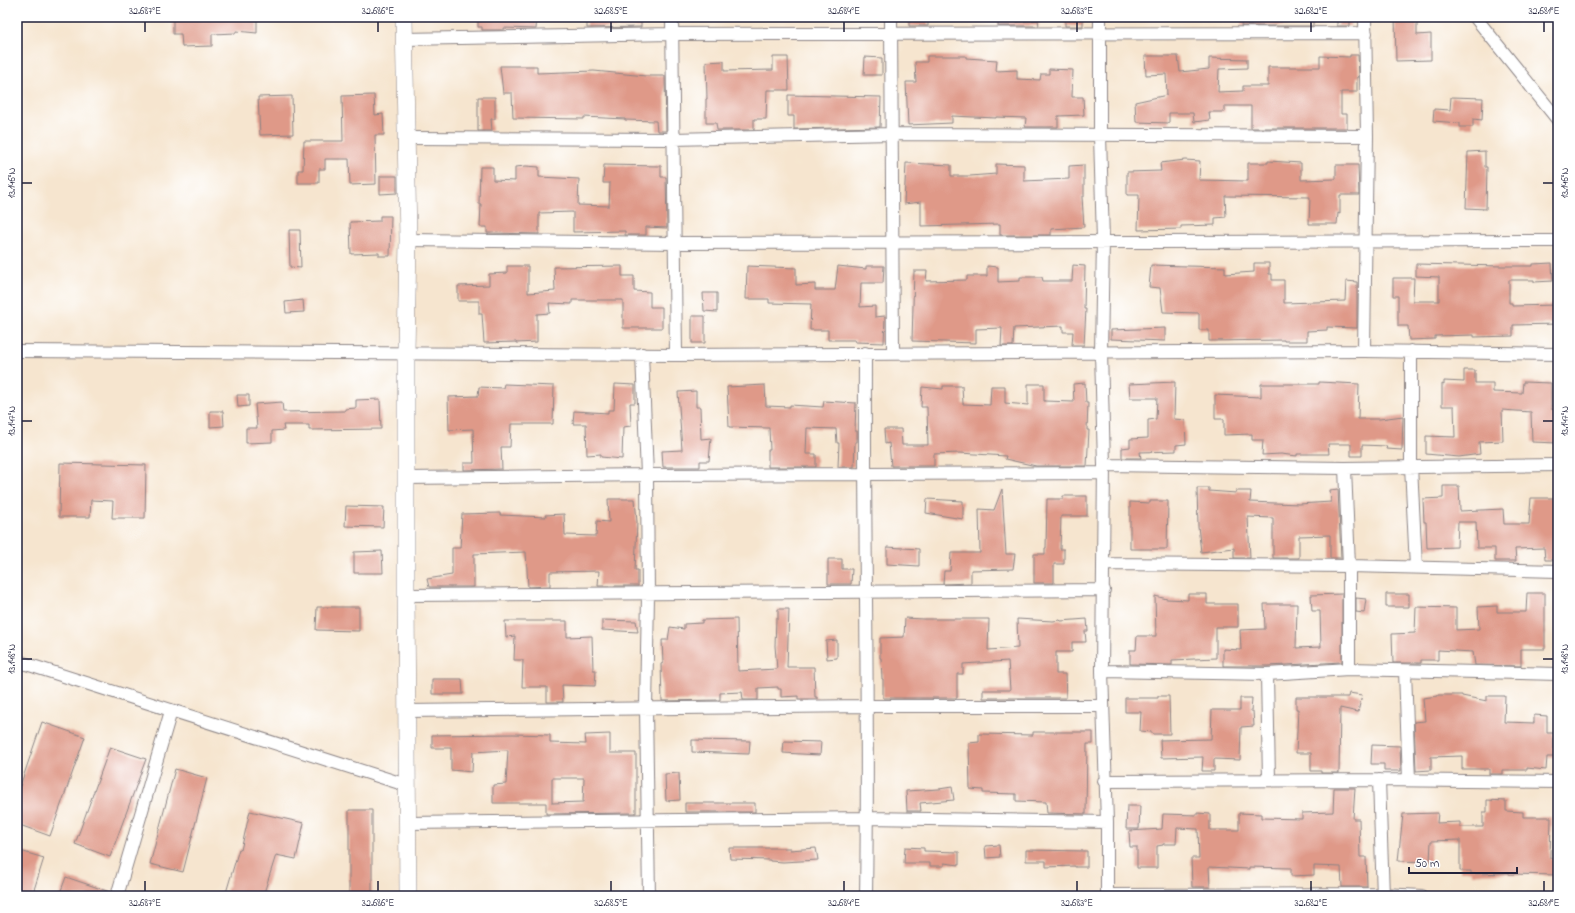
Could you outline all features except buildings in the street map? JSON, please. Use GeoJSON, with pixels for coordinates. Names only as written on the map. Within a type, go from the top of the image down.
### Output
{"type":"FeatureCollection","features":[{"type":"Feature","properties":{"kind":"main road"},"geometry":{"type":"LineString","coordinates":[[404,17],[408,240],[406,352],[406,785],[408,896]]}},
{"type":"Feature","properties":{"kind":"street"},"geometry":{"type":"LineString","coordinates":[[672,17],[676,355]]}},
{"type":"Feature","properties":{"kind":"street"},"geometry":{"type":"LineString","coordinates":[[892,17],[893,353]]}},
{"type":"Feature","properties":{"kind":"street"},"geometry":{"type":"LineString","coordinates":[[1100,17],[1104,469],[1102,671],[1104,781],[1107,822],[1107,895],[1422,896]]}},
{"type":"Feature","properties":{"kind":"street"},"geometry":{"type":"LineString","coordinates":[[1364,351],[1367,136],[1365,17]]}},
{"type":"Feature","properties":{"kind":"street"},"geometry":{"type":"LineString","coordinates":[[1475,17],[1558,120]]}},
{"type":"Feature","properties":{"kind":"street"},"geometry":{"type":"LineString","coordinates":[[404,39],[672,34],[1366,33]]}},
{"type":"Feature","properties":{"kind":"street"},"geometry":{"type":"LineString","coordinates":[[406,138],[673,138],[892,134],[1367,136]]}},
{"type":"Feature","properties":{"kind":"street"},"geometry":{"type":"LineString","coordinates":[[408,240],[675,242],[1558,241]]}},
{"type":"Feature","properties":{"kind":"street"},"geometry":{"type":"LineString","coordinates":[[17,351],[406,352],[676,355],[1364,351],[1558,354]]}},
{"type":"Feature","properties":{"kind":"street"},"geometry":{"type":"LineString","coordinates":[[1411,351],[1411,466],[1416,567]]}},
{"type":"Feature","properties":{"kind":"street"},"geometry":{"type":"LineString","coordinates":[[865,353],[864,474],[867,818],[866,896]]}},
{"type":"Feature","properties":{"kind":"street"},"geometry":{"type":"LineString","coordinates":[[642,354],[647,475],[648,594],[646,709],[648,896]]}},
{"type":"Feature","properties":{"kind":"street"},"geometry":{"type":"LineString","coordinates":[[406,478],[1558,465]]}},
{"type":"Feature","properties":{"kind":"street"},"geometry":{"type":"LineString","coordinates":[[1345,468],[1349,566],[1349,669]]}},
{"type":"Feature","properties":{"kind":"street"},"geometry":{"type":"LineString","coordinates":[[1104,564],[1416,567],[1558,571]]}},
{"type":"Feature","properties":{"kind":"street"},"geometry":{"type":"LineString","coordinates":[[406,595],[1104,590]]}},
{"type":"Feature","properties":{"kind":"street"},"geometry":{"type":"LineString","coordinates":[[17,661],[406,785]]}},
{"type":"Feature","properties":{"kind":"street"},"geometry":{"type":"LineString","coordinates":[[1102,671],[1267,674],[1349,669],[1558,674]]}},
{"type":"Feature","properties":{"kind":"street"},"geometry":{"type":"LineString","coordinates":[[1405,671],[1409,780]]}},
{"type":"Feature","properties":{"kind":"street"},"geometry":{"type":"LineString","coordinates":[[1267,674],[1269,780]]}},
{"type":"Feature","properties":{"kind":"street"},"geometry":{"type":"LineString","coordinates":[[406,711],[866,706],[1103,706]]}},
{"type":"Feature","properties":{"kind":"street"},"geometry":{"type":"LineString","coordinates":[[117,896],[171,711]]}},
{"type":"Feature","properties":{"kind":"street"},"geometry":{"type":"LineString","coordinates":[[1378,780],[1383,895]]}},
{"type":"Feature","properties":{"kind":"street"},"geometry":{"type":"LineString","coordinates":[[1104,781],[1409,780],[1558,782]]}},
{"type":"Feature","properties":{"kind":"street"},"geometry":{"type":"LineString","coordinates":[[407,823],[648,822],[867,818],[1107,822]]}}]}
